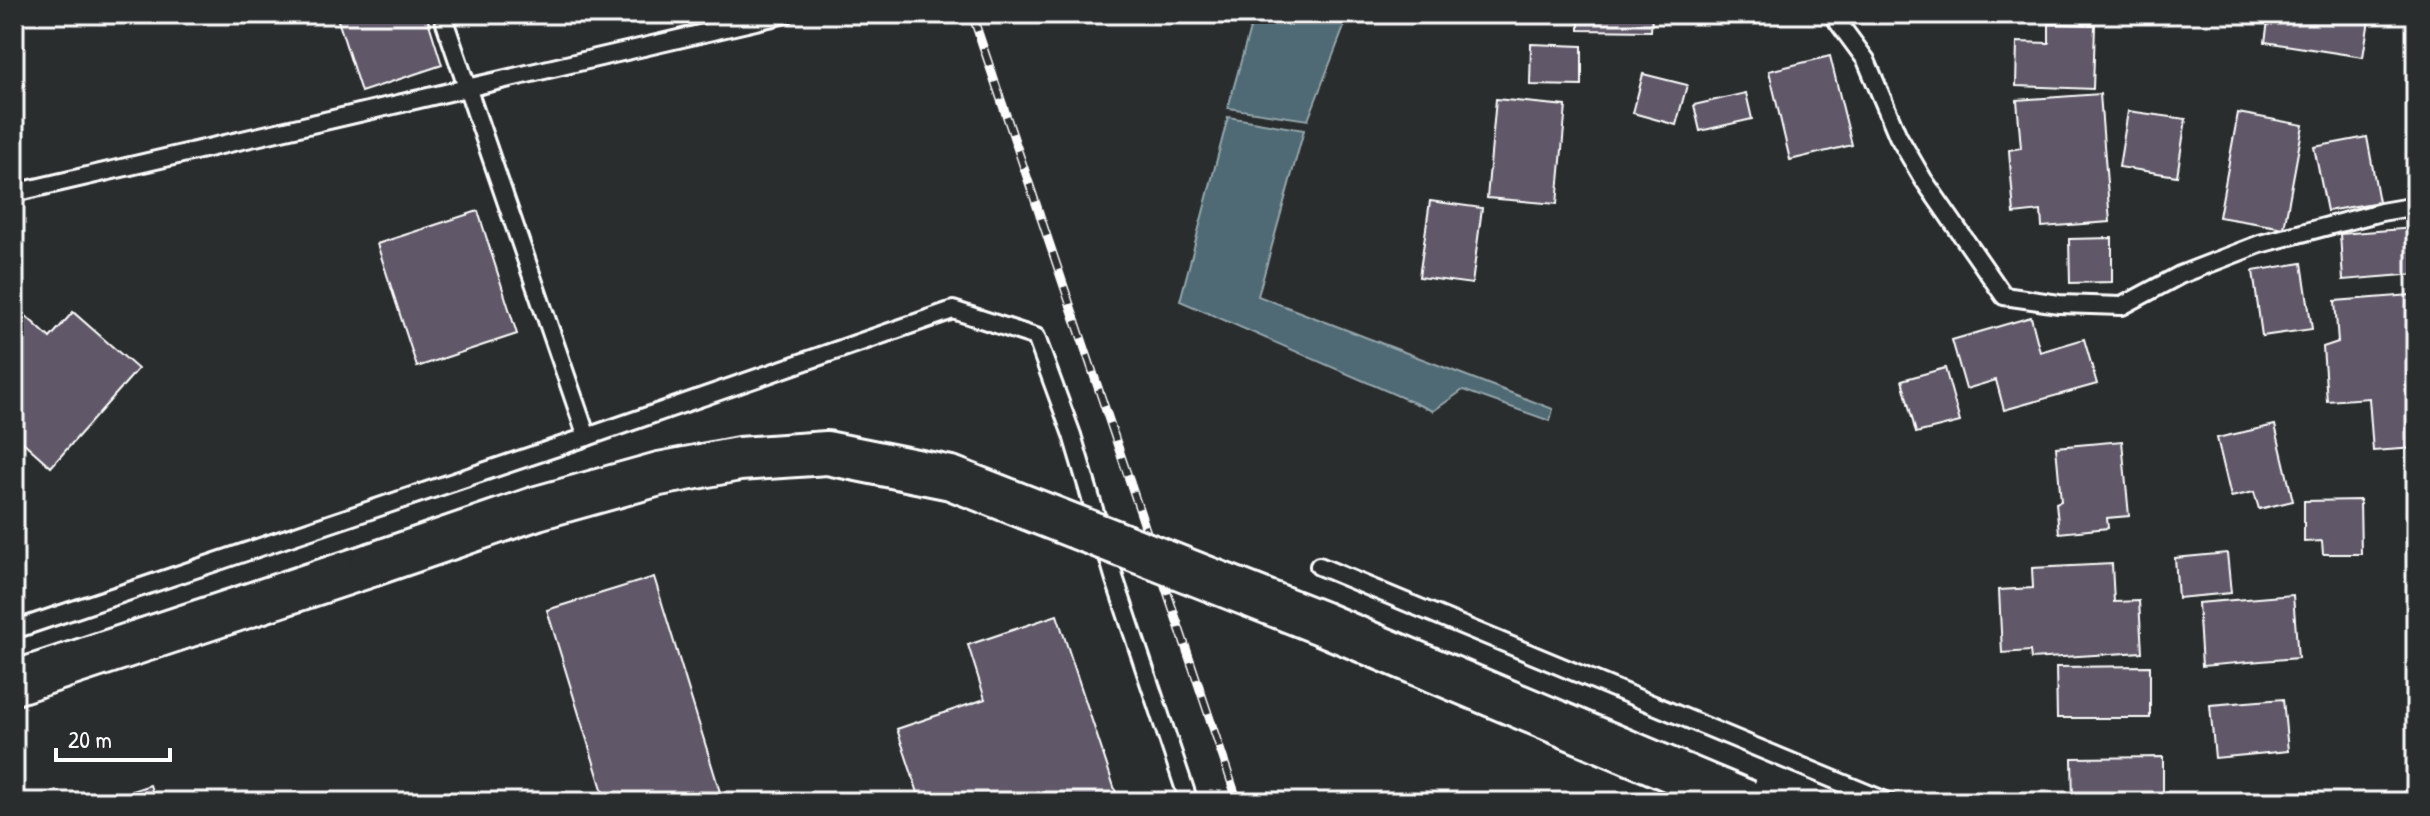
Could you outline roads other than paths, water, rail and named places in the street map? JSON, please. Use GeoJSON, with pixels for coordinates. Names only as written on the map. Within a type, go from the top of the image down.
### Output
{"type":"FeatureCollection","features":[{"type":"Feature","properties":{"kind":"street"},"geometry":{"type":"LineString","coordinates":[[14,683],[537,508],[659,474],[739,459],[827,453],[951,478],[1321,623],[1747,802]]}},
{"type":"Feature","properties":{"kind":"lane"},"geometry":{"type":"LineString","coordinates":[[442,14],[587,437]]}},
{"type":"Feature","properties":{"kind":"lane"},"geometry":{"type":"LineString","coordinates":[[14,193],[786,14]]}},
{"type":"Feature","properties":{"kind":"lane"},"geometry":{"type":"LineString","coordinates":[[1832,14],[1866,60],[1898,136],[1923,179],[2004,296],[2059,304],[2122,306],[2180,275],[2260,244],[2381,212],[2416,206]]}},
{"type":"Feature","properties":{"kind":"lane"},"geometry":{"type":"LineString","coordinates":[[14,630],[953,310],[1036,337],[1072,435],[1115,580],[1189,802]]}},
{"type":"Feature","properties":{"kind":"lane"},"geometry":{"type":"LineString","coordinates":[[1319,566],[1888,802]]}},
{"type":"Feature","properties":{"kind":"water"},"geometry":{"type":"Polygon","coordinates":[[[1254,14],[1349,14],[1308,120],[1228,108],[1254,14]]]}},
{"type":"Feature","properties":{"kind":"water"},"geometry":{"type":"Polygon","coordinates":[[[1228,117],[1304,130],[1258,296],[1553,409],[1550,421],[1463,390],[1433,411],[1180,301],[1228,117]]]}},
{"type":"Feature","properties":{"kind":"railway"},"geometry":{"type":"LineString","coordinates":[[972,14],[1238,802]]}}]}
